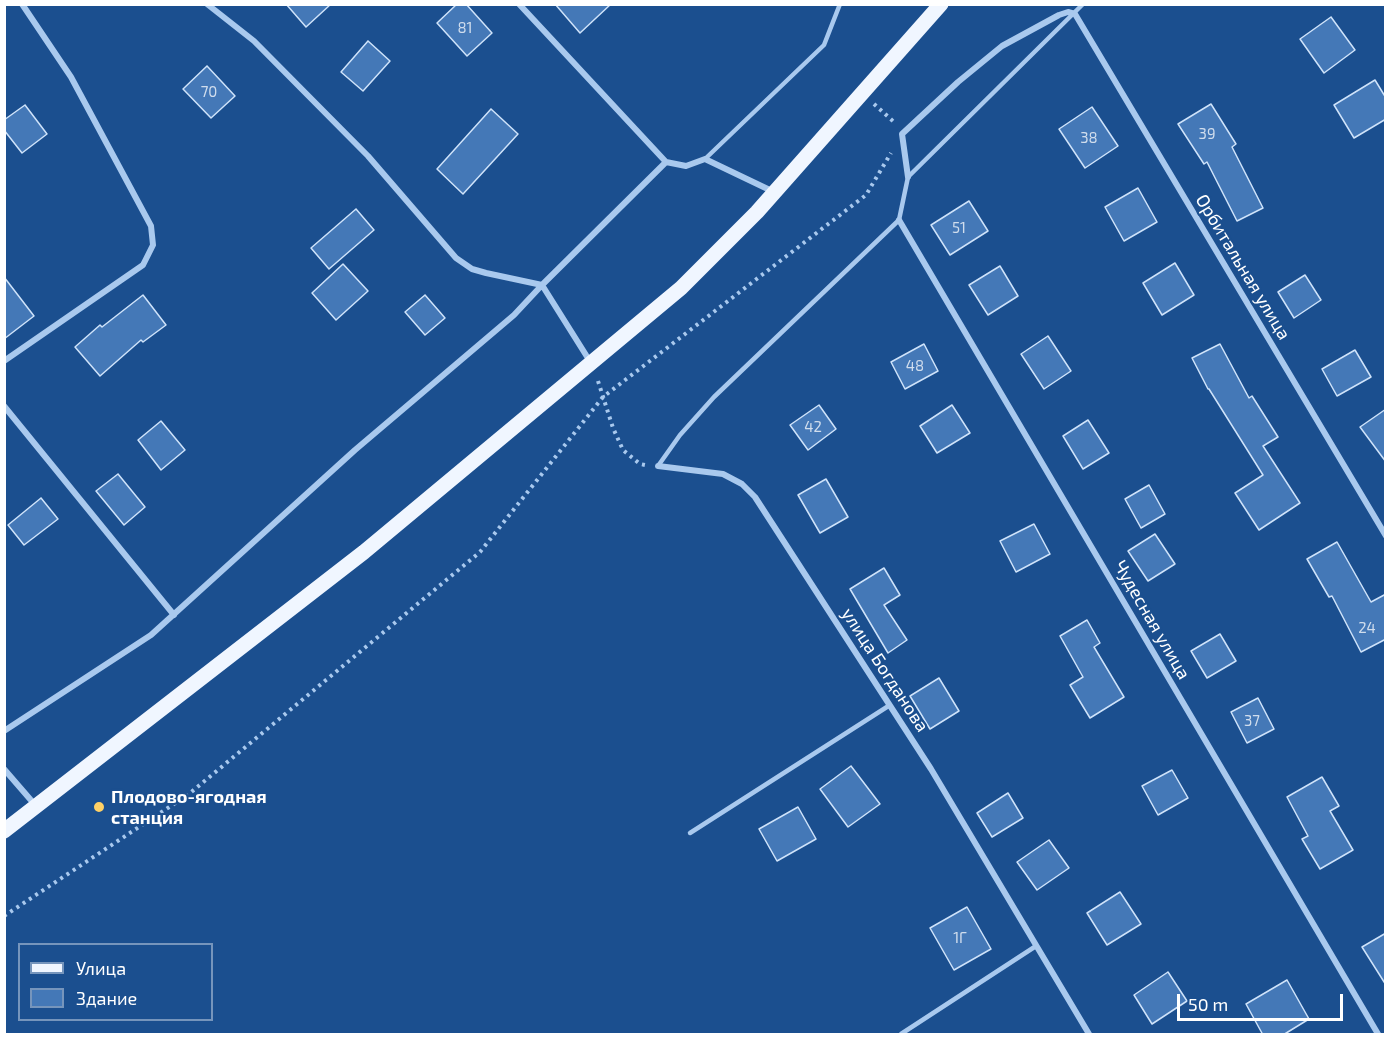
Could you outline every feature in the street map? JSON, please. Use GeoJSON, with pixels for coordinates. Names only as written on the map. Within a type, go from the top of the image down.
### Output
{"type":"FeatureCollection","features":[{"type":"Feature","properties":{"kind":"main road"},"geometry":{"type":"LineString","coordinates":[[4,831],[364,552],[681,288],[774,192],[942,4]]}},
{"type":"Feature","properties":{"kind":"street"},"geometry":{"type":"LineString","coordinates":[[4,361],[143,265],[153,245],[152,226],[82,97],[22,4]]}},
{"type":"Feature","properties":{"kind":"street"},"geometry":{"type":"LineString","coordinates":[[207,4],[254,41],[351,139],[456,258],[486,273],[542,285],[592,364]]}},
{"type":"Feature","properties":{"kind":"street"},"geometry":{"type":"LineString","coordinates":[[519,4],[666,162],[686,166],[705,159],[774,192]]}},
{"type":"Feature","properties":{"kind":"street"},"geometry":{"type":"LineString","coordinates":[[908,177],[902,134],[958,82],[1002,46],[1059,15],[1068,12],[1075,14]]}},
{"type":"Feature","properties":{"kind":"street","name":"Орбитальная улица"},"geometry":{"type":"LineString","coordinates":[[1075,14],[1386,536]]}},
{"type":"Feature","properties":{"kind":"street"},"geometry":{"type":"LineString","coordinates":[[4,731],[151,634],[174,615],[356,450],[514,315],[666,162]]}},
{"type":"Feature","properties":{"kind":"street","name":"Чудесная улица"},"geometry":{"type":"LineString","coordinates":[[899,220],[1378,1035]]}},
{"type":"Feature","properties":{"kind":"street"},"geometry":{"type":"LineString","coordinates":[[4,406],[174,615]]}},
{"type":"Feature","properties":{"kind":"street","name":"улица Богданова"},"geometry":{"type":"LineString","coordinates":[[658,466],[723,474],[742,484],[755,497],[931,769],[1089,1035]]}},
{"type":"Feature","properties":{"kind":"street"},"geometry":{"type":"LineString","coordinates":[[4,769],[37,806]]}},
{"type":"Feature","properties":{"kind":"lane"},"geometry":{"type":"LineString","coordinates":[[705,159],[824,45],[840,4]]}},
{"type":"Feature","properties":{"kind":"lane"},"geometry":{"type":"LineString","coordinates":[[658,466],[680,435],[714,397],[899,220],[908,177],[1083,4]]}},
{"type":"Feature","properties":{"kind":"lane"},"geometry":{"type":"LineString","coordinates":[[690,833],[890,705]]}},
{"type":"Feature","properties":{"kind":"lane"},"geometry":{"type":"LineString","coordinates":[[901,1035],[1036,946]]}},
{"type":"Feature","properties":{"kind":"path"},"geometry":{"type":"LineString","coordinates":[[4,916],[189,794],[480,552],[603,397],[866,195],[902,134],[896,124],[862,93]]}},
{"type":"Feature","properties":{"kind":"path"},"geometry":{"type":"LineString","coordinates":[[603,397],[623,450],[640,464],[658,466]]}},
{"type":"Feature","properties":{"kind":"building"},"geometry":{"type":"Polygon","coordinates":[[[286,4],[331,4],[306,27],[286,4]]]}},
{"type":"Feature","properties":{"kind":"building"},"geometry":{"type":"Polygon","coordinates":[[[457,4],[466,4],[492,33],[467,56],[437,23],[457,4]]]}},
{"type":"Feature","properties":{"kind":"building"},"geometry":{"type":"Polygon","coordinates":[[[555,4],[611,4],[580,33],[555,4]]]}},
{"type":"Feature","properties":{"kind":"building"},"geometry":{"type":"Polygon","coordinates":[[[1331,17],[1355,50],[1324,73],[1300,39],[1331,17]]]}},
{"type":"Feature","properties":{"kind":"building"},"geometry":{"type":"Polygon","coordinates":[[[368,41],[390,61],[363,91],[341,72],[368,41]]]}},
{"type":"Feature","properties":{"kind":"building"},"geometry":{"type":"Polygon","coordinates":[[[207,66],[235,96],[211,118],[183,89],[207,66]]]}},
{"type":"Feature","properties":{"kind":"building"},"geometry":{"type":"Polygon","coordinates":[[[1375,80],[1386,98],[1386,119],[1354,138],[1334,105],[1375,80]]]}},
{"type":"Feature","properties":{"kind":"building"},"geometry":{"type":"Polygon","coordinates":[[[1211,104],[1236,144],[1232,147],[1263,208],[1237,221],[1207,162],[1204,164],[1178,124],[1211,104]]]}},
{"type":"Feature","properties":{"kind":"building"},"geometry":{"type":"Polygon","coordinates":[[[25,105],[47,134],[22,153],[4,130],[4,120],[25,105]]]}},
{"type":"Feature","properties":{"kind":"building"},"geometry":{"type":"Polygon","coordinates":[[[1092,107],[1118,146],[1085,168],[1059,129],[1092,107]]]}},
{"type":"Feature","properties":{"kind":"building"},"geometry":{"type":"Polygon","coordinates":[[[491,109],[518,134],[463,194],[437,169],[491,109]]]}},
{"type":"Feature","properties":{"kind":"building"},"geometry":{"type":"Polygon","coordinates":[[[1138,188],[1157,222],[1124,241],[1105,207],[1138,188]]]}},
{"type":"Feature","properties":{"kind":"building"},"geometry":{"type":"Polygon","coordinates":[[[969,201],[988,231],[950,255],[931,225],[969,201]]]}},
{"type":"Feature","properties":{"kind":"building"},"geometry":{"type":"Polygon","coordinates":[[[356,209],[374,230],[329,269],[311,248],[356,209]]]}},
{"type":"Feature","properties":{"kind":"building"},"geometry":{"type":"Polygon","coordinates":[[[1175,263],[1194,295],[1162,315],[1143,283],[1175,263]]]}},
{"type":"Feature","properties":{"kind":"building"},"geometry":{"type":"Polygon","coordinates":[[[343,264],[368,291],[336,320],[312,293],[343,264]]]}},
{"type":"Feature","properties":{"kind":"building"},"geometry":{"type":"Polygon","coordinates":[[[1000,266],[1018,296],[988,315],[969,285],[1000,266]]]}},
{"type":"Feature","properties":{"kind":"building"},"geometry":{"type":"Polygon","coordinates":[[[1305,275],[1321,300],[1294,318],[1278,292],[1305,275]]]}},
{"type":"Feature","properties":{"kind":"building"},"geometry":{"type":"Polygon","coordinates":[[[4,277],[34,316],[4,339],[4,277]]]}},
{"type":"Feature","properties":{"kind":"building"},"geometry":{"type":"Polygon","coordinates":[[[143,295],[166,325],[143,342],[141,340],[100,376],[75,347],[100,325],[102,327],[143,295]]]}},
{"type":"Feature","properties":{"kind":"building"},"geometry":{"type":"Polygon","coordinates":[[[425,295],[445,318],[425,335],[405,312],[425,295]]]}},
{"type":"Feature","properties":{"kind":"building"},"geometry":{"type":"Polygon","coordinates":[[[1048,336],[1071,371],[1044,389],[1021,354],[1048,336]]]}},
{"type":"Feature","properties":{"kind":"building"},"geometry":{"type":"Polygon","coordinates":[[[924,344],[938,371],[905,389],[891,362],[924,344]]]}},
{"type":"Feature","properties":{"kind":"building"},"geometry":{"type":"Polygon","coordinates":[[[1220,344],[1249,398],[1252,396],[1278,437],[1263,446],[1300,503],[1259,530],[1235,493],[1263,475],[1208,389],[1192,358],[1220,344]]]}},
{"type":"Feature","properties":{"kind":"building"},"geometry":{"type":"Polygon","coordinates":[[[1355,350],[1371,377],[1337,396],[1322,369],[1355,350]]]}},
{"type":"Feature","properties":{"kind":"building"},"geometry":{"type":"Polygon","coordinates":[[[819,405],[836,429],[808,450],[790,425],[819,405]]]}},
{"type":"Feature","properties":{"kind":"building"},"geometry":{"type":"Polygon","coordinates":[[[952,405],[970,433],[937,453],[920,426],[952,405]]]}},
{"type":"Feature","properties":{"kind":"building"},"geometry":{"type":"Polygon","coordinates":[[[1386,409],[1386,462],[1360,427],[1386,409]]]}},
{"type":"Feature","properties":{"kind":"building"},"geometry":{"type":"Polygon","coordinates":[[[1088,420],[1109,453],[1083,469],[1063,436],[1088,420]]]}},
{"type":"Feature","properties":{"kind":"building"},"geometry":{"type":"Polygon","coordinates":[[[161,421],[185,450],[161,470],[138,440],[161,421]]]}},
{"type":"Feature","properties":{"kind":"building"},"geometry":{"type":"Polygon","coordinates":[[[118,474],[145,507],[124,525],[96,491],[118,474]]]}},
{"type":"Feature","properties":{"kind":"building"},"geometry":{"type":"Polygon","coordinates":[[[826,479],[848,517],[820,533],[798,495],[826,479]]]}},
{"type":"Feature","properties":{"kind":"building"},"geometry":{"type":"Polygon","coordinates":[[[1149,485],[1165,514],[1141,528],[1125,499],[1149,485]]]}},
{"type":"Feature","properties":{"kind":"building"},"geometry":{"type":"Polygon","coordinates":[[[41,498],[58,519],[24,545],[8,525],[41,498]]]}},
{"type":"Feature","properties":{"kind":"building"},"geometry":{"type":"Polygon","coordinates":[[[1034,524],[1050,554],[1016,572],[1000,541],[1034,524]]]}},
{"type":"Feature","properties":{"kind":"building"},"geometry":{"type":"Polygon","coordinates":[[[1155,534],[1175,564],[1148,581],[1128,551],[1155,534]]]}},
{"type":"Feature","properties":{"kind":"building"},"geometry":{"type":"Polygon","coordinates":[[[1337,542],[1371,602],[1386,594],[1386,639],[1361,652],[1332,596],[1329,597],[1307,559],[1337,542]]]}},
{"type":"Feature","properties":{"kind":"building"},"geometry":{"type":"Polygon","coordinates":[[[884,568],[900,595],[884,605],[907,640],[888,653],[850,589],[884,568]]]}},
{"type":"Feature","properties":{"kind":"building"},"geometry":{"type":"Polygon","coordinates":[[[1087,620],[1100,643],[1094,647],[1124,697],[1090,718],[1070,685],[1083,677],[1060,636],[1087,620]]]}},
{"type":"Feature","properties":{"kind":"building"},"geometry":{"type":"Polygon","coordinates":[[[1220,634],[1236,661],[1207,678],[1191,651],[1220,634]]]}},
{"type":"Feature","properties":{"kind":"building"},"geometry":{"type":"Polygon","coordinates":[[[939,678],[959,711],[930,729],[910,696],[939,678]]]}},
{"type":"Feature","properties":{"kind":"building"},"geometry":{"type":"Polygon","coordinates":[[[1258,698],[1274,729],[1247,743],[1231,712],[1258,698]]]}},
{"type":"Feature","properties":{"kind":"building"},"geometry":{"type":"Polygon","coordinates":[[[851,766],[880,804],[848,827],[820,789],[851,766]]]}},
{"type":"Feature","properties":{"kind":"building"},"geometry":{"type":"Polygon","coordinates":[[[1172,770],[1188,798],[1158,815],[1142,786],[1172,770]]]}},
{"type":"Feature","properties":{"kind":"building"},"geometry":{"type":"Polygon","coordinates":[[[1322,777],[1339,806],[1330,811],[1353,850],[1320,869],[1302,839],[1308,836],[1287,797],[1322,777]]]}},
{"type":"Feature","properties":{"kind":"building"},"geometry":{"type":"Polygon","coordinates":[[[1008,793],[1023,818],[992,837],[977,813],[1008,793]]]}},
{"type":"Feature","properties":{"kind":"building"},"geometry":{"type":"Polygon","coordinates":[[[798,807],[816,839],[777,861],[759,829],[798,807]]]}},
{"type":"Feature","properties":{"kind":"building"},"geometry":{"type":"Polygon","coordinates":[[[1049,840],[1069,868],[1037,890],[1017,862],[1049,840]]]}},
{"type":"Feature","properties":{"kind":"building"},"geometry":{"type":"Polygon","coordinates":[[[1120,892],[1141,924],[1107,945],[1087,913],[1120,892]]]}},
{"type":"Feature","properties":{"kind":"building"},"geometry":{"type":"Polygon","coordinates":[[[967,907],[991,949],[954,970],[930,928],[967,907]]]}},
{"type":"Feature","properties":{"kind":"building"},"geometry":{"type":"Polygon","coordinates":[[[1386,933],[1386,985],[1362,947],[1386,933]]]}},
{"type":"Feature","properties":{"kind":"building"},"geometry":{"type":"Polygon","coordinates":[[[1168,972],[1187,1001],[1152,1024],[1134,995],[1168,972]]]}},
{"type":"Feature","properties":{"kind":"building"},"geometry":{"type":"Polygon","coordinates":[[[1287,980],[1309,1019],[1283,1035],[1263,1035],[1246,1004],[1287,980]]]}},
{"type":"Feature","properties":{"kind":"place","name":"Плодово-ягодная станция"},"geometry":{"type":"Point","coordinates":[99,807]}}]}
